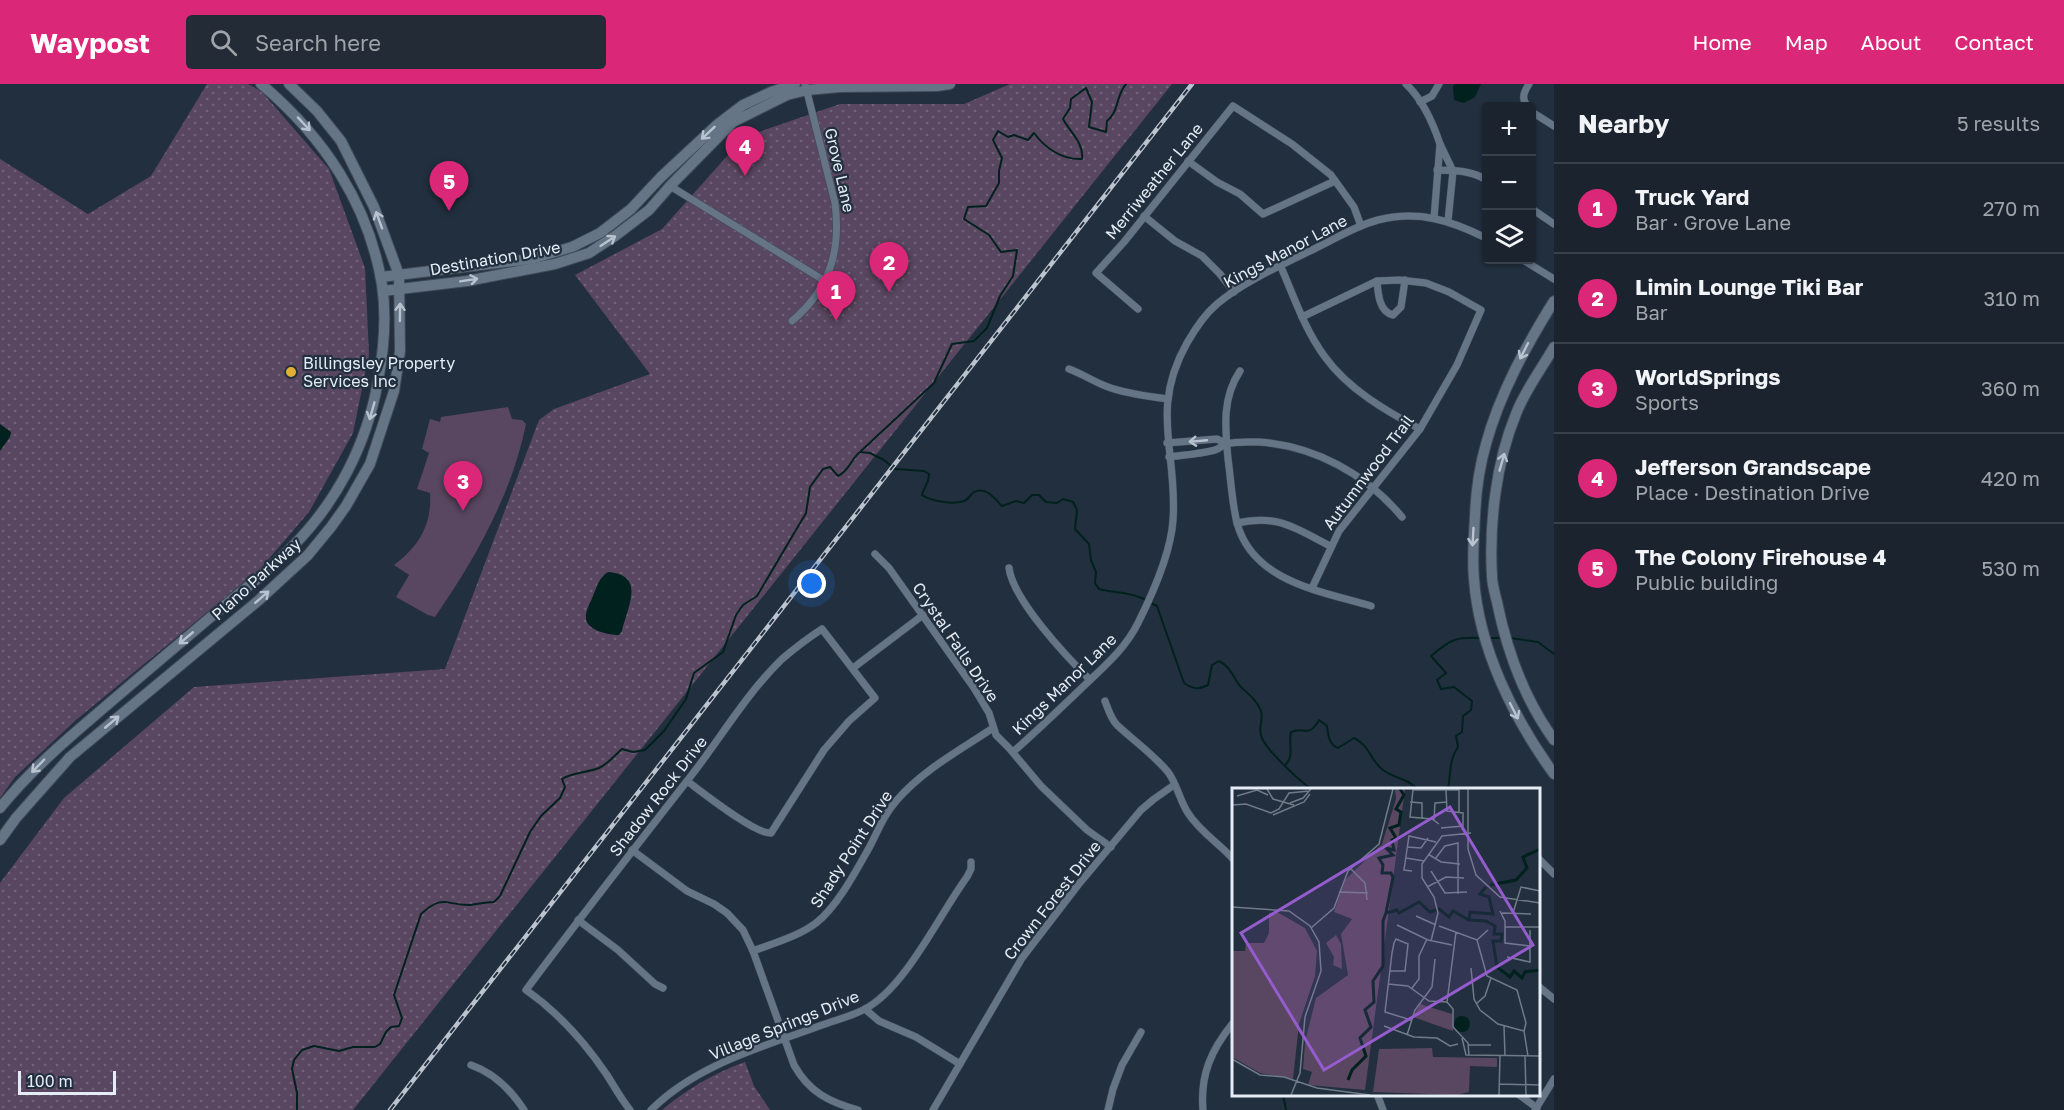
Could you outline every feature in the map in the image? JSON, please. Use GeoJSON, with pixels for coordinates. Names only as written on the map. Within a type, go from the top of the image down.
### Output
{"type":"FeatureCollection","features":[{"type":"Feature","properties":{"kind":"main road","name":"Plano Parkway"},"geometry":{"type":"LineString","coordinates":[[0,808],[40,763],[293,546],[335,494],[355,456],[375,401],[386,317],[381,277],[374,250],[356,203],[330,156],[316,137],[284,103],[261,84]]}},
{"type":"Feature","properties":{"kind":"main road","name":"Plano Parkway"},"geometry":{"type":"LineString","coordinates":[[0,840],[16,818],[70,757],[308,555],[346,506],[370,464],[394,391],[400,351],[399,275],[374,207],[340,141],[317,111],[289,84]]}},
{"type":"Feature","properties":{"kind":"main road","name":"Destination Drive"},"geometry":{"type":"LineString","coordinates":[[381,277],[531,259],[572,247],[600,233],[631,209],[661,177],[718,124],[743,105],[795,84]]}},
{"type":"Feature","properties":{"kind":"main road","name":"Destination Drive"},"geometry":{"type":"LineString","coordinates":[[383,291],[467,281],[543,267],[589,253],[649,210],[733,123],[806,87],[950,84]]}},
{"type":"Feature","properties":{"kind":"main road"},"geometry":{"type":"LineString","coordinates":[[1554,301],[1515,370],[1495,417],[1480,469],[1473,543],[1474,581],[1481,622],[1492,657],[1511,706],[1531,743],[1554,774]]}},
{"type":"Feature","properties":{"kind":"main road"},"geometry":{"type":"LineString","coordinates":[[1554,347],[1516,414],[1498,477],[1494,506],[1492,577],[1501,623],[1512,657],[1528,697],[1554,740]]}},
{"type":"Feature","properties":{"kind":"street"},"geometry":{"type":"LineString","coordinates":[[1406,84],[1416,93],[1454,171],[1448,220]]}},
{"type":"Feature","properties":{"kind":"street"},"geometry":{"type":"LineString","coordinates":[[1420,102],[1432,96],[1439,84]]}},
{"type":"Feature","properties":{"kind":"street"},"geometry":{"type":"LineString","coordinates":[[1525,102],[1524,92],[1528,84]]}},
{"type":"Feature","properties":{"kind":"street","name":"Grove Lane"},"geometry":{"type":"LineString","coordinates":[[792,321],[806,309],[825,281],[833,260],[838,222],[806,87]]}},
{"type":"Feature","properties":{"kind":"street","name":"Merriweather Lane"},"geometry":{"type":"LineString","coordinates":[[1137,309],[1096,273],[1233,105],[1292,144],[1331,175],[1335,181]]}},
{"type":"Feature","properties":{"kind":"street"},"geometry":{"type":"LineString","coordinates":[[1536,115],[1554,126]]}},
{"type":"Feature","properties":{"kind":"street"},"geometry":{"type":"LineString","coordinates":[[1434,219],[1440,144]]}},
{"type":"Feature","properties":{"kind":"street"},"geometry":{"type":"LineString","coordinates":[[1188,161],[1217,182],[1240,194],[1263,214],[1335,181],[1354,207],[1361,226]]}},
{"type":"Feature","properties":{"kind":"street"},"geometry":{"type":"LineString","coordinates":[[1437,170],[1482,177]]}},
{"type":"Feature","properties":{"kind":"street"},"geometry":{"type":"LineString","coordinates":[[670,186],[825,281]]}},
{"type":"Feature","properties":{"kind":"street"},"geometry":{"type":"LineString","coordinates":[[1533,210],[1554,224]]}},
{"type":"Feature","properties":{"kind":"street"},"geometry":{"type":"LineString","coordinates":[[1144,216],[1175,241],[1202,256],[1221,274],[1234,292]]}},
{"type":"Feature","properties":{"kind":"street","name":"Kings Manor Lane"},"geometry":{"type":"LineString","coordinates":[[1013,752],[1058,713],[1112,660],[1138,623],[1162,567],[1173,521],[1173,493],[1166,420],[1175,366],[1190,338],[1216,304],[1281,267],[1376,220],[1417,216],[1448,220],[1482,236]]}},
{"type":"Feature","properties":{"kind":"street"},"geometry":{"type":"LineString","coordinates":[[1530,264],[1554,279]]}},
{"type":"Feature","properties":{"kind":"street"},"geometry":{"type":"LineString","coordinates":[[1281,267],[1302,317],[1325,357],[1342,376],[1394,415],[1420,429]]}},
{"type":"Feature","properties":{"kind":"street"},"geometry":{"type":"LineString","coordinates":[[1302,317],[1377,281],[1405,280],[1401,307],[1393,315],[1388,315],[1379,300],[1377,281]]}},
{"type":"Feature","properties":{"kind":"street","name":"Autumnwood Trail"},"geometry":{"type":"LineString","coordinates":[[1312,588],[1330,546],[1349,516],[1420,429],[1457,365],[1481,310],[1442,289],[1426,283],[1405,280]]}},
{"type":"Feature","properties":{"kind":"street"},"geometry":{"type":"LineString","coordinates":[[1069,369],[1106,386],[1130,393],[1168,399]]}},
{"type":"Feature","properties":{"kind":"street"},"geometry":{"type":"LineString","coordinates":[[1240,370],[1231,386],[1226,403],[1227,444],[1238,524],[1247,545],[1265,566],[1287,580],[1371,606]]}},
{"type":"Feature","properties":{"kind":"street"},"geometry":{"type":"LineString","coordinates":[[1167,444],[1217,439],[1227,444]]}},
{"type":"Feature","properties":{"kind":"street"},"geometry":{"type":"LineString","coordinates":[[1169,458],[1217,450],[1227,444],[1264,442],[1303,450],[1339,465],[1373,488],[1402,517]]}},
{"type":"Feature","properties":{"kind":"street"},"geometry":{"type":"LineString","coordinates":[[1238,524],[1261,519],[1277,521],[1330,546]]}},
{"type":"Feature","properties":{"kind":"street","name":"Crystal Falls Drive"},"geometry":{"type":"LineString","coordinates":[[875,554],[887,566],[923,615],[984,704],[996,735],[1041,786],[1087,830],[1111,847]]}},
{"type":"Feature","properties":{"kind":"street"},"geometry":{"type":"LineString","coordinates":[[1009,568],[1010,578],[1018,592],[1058,647],[1090,680]]}},
{"type":"Feature","properties":{"kind":"street"},"geometry":{"type":"LineString","coordinates":[[687,781],[727,810],[768,834],[771,833],[831,740],[875,698],[853,668],[923,615]]}},
{"type":"Feature","properties":{"kind":"street","name":"Shadow Rock Drive"},"geometry":{"type":"LineString","coordinates":[[630,1110],[594,1057],[570,1027],[526,990],[770,672],[799,645],[822,629],[853,668]]}},
{"type":"Feature","properties":{"kind":"street"},"geometry":{"type":"LineString","coordinates":[[1105,701],[1117,725],[1158,762],[1173,780],[1186,810],[1195,823],[1232,858]]}},
{"type":"Feature","properties":{"kind":"street","name":"Shady Point Drive"},"geometry":{"type":"LineString","coordinates":[[753,951],[806,929],[824,916],[865,855],[889,810],[897,800],[924,775],[993,729]]}},
{"type":"Feature","properties":{"kind":"street","name":"Crown Forest Drive"},"geometry":{"type":"LineString","coordinates":[[933,1110],[1022,958],[1078,885],[1141,810],[1174,785]]}},
{"type":"Feature","properties":{"kind":"street"},"geometry":{"type":"LineString","coordinates":[[632,850],[687,891],[727,913],[743,930],[753,951],[794,1065],[811,1089],[836,1104],[858,1110]]}},
{"type":"Feature","properties":{"kind":"street"},"geometry":{"type":"LineString","coordinates":[[1539,859],[1553,871]]}},
{"type":"Feature","properties":{"kind":"street","name":"Village Springs Drive"},"geometry":{"type":"LineString","coordinates":[[651,1110],[671,1093],[714,1067],[865,1009],[892,987],[904,972],[967,876],[971,869],[971,862]]}},
{"type":"Feature","properties":{"kind":"street"},"geometry":{"type":"LineString","coordinates":[[578,920],[618,950],[655,984],[663,988]]}},
{"type":"Feature","properties":{"kind":"street"},"geometry":{"type":"LineString","coordinates":[[1539,987],[1554,999]]}},
{"type":"Feature","properties":{"kind":"street"},"geometry":{"type":"LineString","coordinates":[[865,1009],[879,1021],[916,1037],[960,1064]]}},
{"type":"Feature","properties":{"kind":"street"},"geometry":{"type":"LineString","coordinates":[[1203,1110],[1202,1090],[1206,1068],[1232,1024]]}},
{"type":"Feature","properties":{"kind":"street"},"geometry":{"type":"LineString","coordinates":[[1108,1110],[1122,1065],[1141,1032]]}},
{"type":"Feature","properties":{"kind":"street"},"geometry":{"type":"LineString","coordinates":[[471,1065],[492,1075],[519,1101],[524,1110]]}},
{"type":"Feature","properties":{"kind":"street"},"geometry":{"type":"LineString","coordinates":[[1519,1095],[1536,1109],[1554,1080]]}},
{"type":"Feature","properties":{"kind":"street"},"geometry":{"type":"LineString","coordinates":[[1377,1095],[1383,1110]]}},
{"type":"Feature","properties":{"kind":"shaded area"},"geometry":{"type":"Polygon","coordinates":[[[207,84],[248,84],[262,92],[329,169],[365,268],[369,354],[353,433],[309,512],[261,568],[76,720],[15,777],[0,798],[0,159],[88,214],[151,176],[207,84]]]}},
{"type":"Feature","properties":{"kind":"shaded area"},"geometry":{"type":"Polygon","coordinates":[[[1010,84],[1172,84],[353,1110],[0,1110],[0,883],[64,798],[194,687],[445,669],[539,420],[554,409],[650,374],[575,275],[662,229],[744,137],[840,104],[964,104],[1010,84]]]}},
{"type":"Feature","properties":{"kind":"shaded area"},"geometry":{"type":"Polygon","coordinates":[[[1455,84],[1481,84],[1475,97],[1464,103],[1454,100],[1453,86],[1455,84]]]}},
{"type":"Feature","properties":{"kind":"shaded area"},"geometry":{"type":"Polygon","coordinates":[[[508,407],[512,419],[522,420],[526,424],[512,476],[478,549],[435,617],[428,615],[396,597],[409,575],[394,565],[417,542],[429,515],[430,493],[417,489],[429,453],[422,449],[430,419],[440,422],[441,417],[508,407]]]}},
{"type":"Feature","properties":{"kind":"shaded area"},"geometry":{"type":"Polygon","coordinates":[[[0,424],[11,432],[0,451],[0,424]]]}},
{"type":"Feature","properties":{"kind":"shaded area"},"geometry":{"type":"Polygon","coordinates":[[[608,572],[620,574],[631,585],[630,602],[619,635],[595,629],[586,619],[587,610],[597,586],[608,572]]]}},
{"type":"Feature","properties":{"kind":"shaded area"},"geometry":{"type":"Polygon","coordinates":[[[745,1062],[754,1086],[770,1110],[662,1110],[701,1082],[745,1062]]]}},
{"type":"Feature","properties":{"kind":"waterway"},"geometry":{"type":"LineString","coordinates":[[861,451],[934,383],[952,344],[974,341],[987,328],[1000,296],[1013,276],[1017,250],[1001,252],[989,235],[964,219],[968,207],[986,206],[999,183],[1002,158],[993,140],[998,131],[1008,137],[1014,135],[1028,140],[1034,133],[1043,144],[1055,152],[1082,159],[1079,143],[1063,119],[1070,108],[1071,99],[1086,88],[1092,102],[1089,127],[1106,132],[1107,121],[1114,113],[1120,93],[1126,84]]}},
{"type":"Feature","properties":{"kind":"waterway"},"geometry":{"type":"LineString","coordinates":[[297,1110],[297,1093],[292,1069],[294,1060],[302,1050],[314,1046],[339,1051],[353,1047],[375,1047],[380,1044],[391,1027],[399,1026],[402,1018],[394,995],[421,914],[440,902],[462,905],[494,902],[500,896],[530,832],[541,816],[560,798],[565,787],[562,779],[599,768],[622,749],[633,752],[645,750],[664,731],[686,699],[694,673],[723,652],[736,615],[743,605],[757,596],[806,513],[810,487],[823,469],[830,467],[838,476],[860,452],[870,453],[895,469],[924,471],[929,474],[922,495],[936,501],[960,502],[974,492],[982,491],[990,494],[1002,506],[1016,501],[1024,503],[1032,495],[1039,495],[1046,502],[1057,503],[1063,499],[1073,502],[1077,510],[1075,529],[1089,544],[1091,560],[1096,572],[1095,583],[1099,589],[1129,594],[1146,600]]}},
{"type":"Feature","properties":{"kind":"waterway"},"geometry":{"type":"LineString","coordinates":[[1151,603],[1157,606],[1184,683],[1190,687],[1204,687],[1208,685],[1212,665],[1219,661],[1226,666],[1259,707],[1262,714],[1261,735],[1265,744],[1310,788]]}},
{"type":"Feature","properties":{"kind":"waterway"},"geometry":{"type":"LineString","coordinates":[[1448,788],[1452,761],[1458,747],[1456,736],[1462,732],[1463,716],[1471,710],[1472,701],[1454,687],[1441,689],[1437,680],[1446,673],[1431,656],[1454,640],[1481,638]]}},
{"type":"Feature","properties":{"kind":"waterway"},"geometry":{"type":"LineString","coordinates":[[1489,638],[1502,638]]}},
{"type":"Feature","properties":{"kind":"waterway"},"geometry":{"type":"LineString","coordinates":[[1510,638],[1538,642],[1554,654]]}},
{"type":"Feature","properties":{"kind":"waterway"},"geometry":{"type":"LineString","coordinates":[[1285,765],[1291,754],[1291,732],[1309,731],[1319,720],[1327,726],[1330,739],[1335,747],[1338,748],[1354,738],[1364,745],[1383,770],[1416,788]]}},
{"type":"Feature","properties":{"kind":"waterway"},"geometry":{"type":"LineString","coordinates":[[1283,1095],[1286,1110]]}},
{"type":"Feature","properties":{"kind":"railway"},"geometry":{"type":"LineString","coordinates":[[390,1110],[1192,84]]}},
{"type":"Feature","properties":{"kind":"place","name":"Jefferson Grandscape"},"geometry":{"type":"Point","coordinates":[745,176]}},
{"type":"Feature","properties":{"kind":"place","name":"The Colony Firehouse 4"},"geometry":{"type":"Point","coordinates":[449,211]}},
{"type":"Feature","properties":{"kind":"place","name":"Limin Lounge Tiki Bar"},"geometry":{"type":"Point","coordinates":[889,292]}},
{"type":"Feature","properties":{"kind":"place","name":"Truck Yard"},"geometry":{"type":"Point","coordinates":[836,321]}},
{"type":"Feature","properties":{"kind":"place","name":"Billingsley Property Services Inc"},"geometry":{"type":"Point","coordinates":[291,372]}},
{"type":"Feature","properties":{"kind":"place","name":"WorldSprings"},"geometry":{"type":"Point","coordinates":[463,511]}}]}
